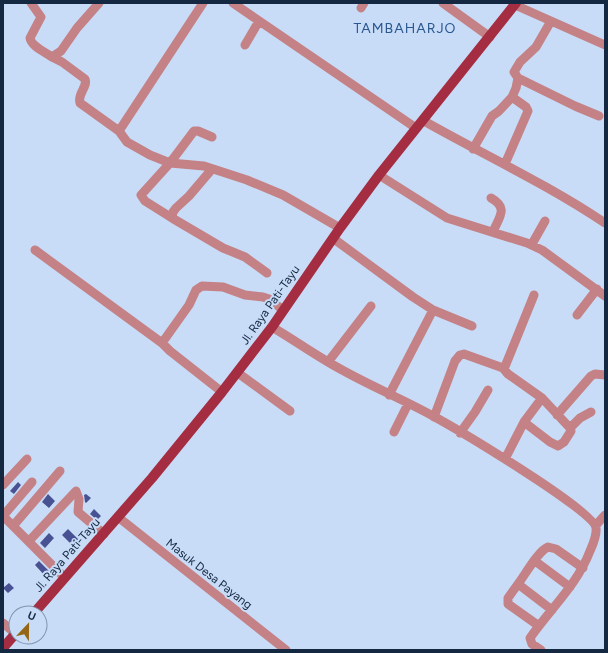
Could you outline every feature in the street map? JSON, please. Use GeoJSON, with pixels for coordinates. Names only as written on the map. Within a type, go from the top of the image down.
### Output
{"type":"FeatureCollection","features":[{"type":"Feature","properties":{"kind":"main road","name":"Jl. Raya Pati-Tayu"},"geometry":{"type":"LineString","coordinates":[[41,605],[104,534],[238,373],[379,175],[416,128],[424,121],[516,4]]}},
{"type":"Feature","properties":{"kind":"street"},"geometry":{"type":"LineString","coordinates":[[31,3],[41,16],[30,38],[30,41],[52,57],[81,74],[86,80],[86,84],[79,98],[80,103],[119,131],[132,146],[170,163],[204,166],[248,180],[283,195],[340,228]]}},
{"type":"Feature","properties":{"kind":"street"},"geometry":{"type":"LineString","coordinates":[[52,57],[61,51],[77,28],[100,3]]}},
{"type":"Feature","properties":{"kind":"street"},"geometry":{"type":"LineString","coordinates":[[119,131],[203,3]]}},
{"type":"Feature","properties":{"kind":"street"},"geometry":{"type":"LineString","coordinates":[[233,3],[416,128]]}},
{"type":"Feature","properties":{"kind":"street"},"geometry":{"type":"LineString","coordinates":[[443,3],[490,37]]}},
{"type":"Feature","properties":{"kind":"street"},"geometry":{"type":"LineString","coordinates":[[516,4],[605,45]]}},
{"type":"Feature","properties":{"kind":"street"},"geometry":{"type":"LineString","coordinates":[[245,45],[259,21]]}},
{"type":"Feature","properties":{"kind":"street"},"geometry":{"type":"LineString","coordinates":[[551,21],[536,47],[520,62],[514,72],[518,78],[599,116]]}},
{"type":"Feature","properties":{"kind":"street"},"geometry":{"type":"LineString","coordinates":[[473,149],[492,116],[512,97],[518,78]]}},
{"type":"Feature","properties":{"kind":"street"},"geometry":{"type":"LineString","coordinates":[[505,164],[528,111],[526,107],[512,97]]}},
{"type":"Feature","properties":{"kind":"street"},"geometry":{"type":"LineString","coordinates":[[424,121],[473,149],[505,164],[605,223]]}},
{"type":"Feature","properties":{"kind":"street"},"geometry":{"type":"LineString","coordinates":[[212,137],[198,131],[194,131],[170,163],[141,195],[145,201],[172,218],[223,248],[245,258],[267,273]]}},
{"type":"Feature","properties":{"kind":"street"},"geometry":{"type":"LineString","coordinates":[[172,218],[176,208],[189,196],[212,168]]}},
{"type":"Feature","properties":{"kind":"street"},"geometry":{"type":"LineString","coordinates":[[379,175],[448,218],[532,244],[605,296]]}},
{"type":"Feature","properties":{"kind":"street"},"geometry":{"type":"LineString","coordinates":[[491,198],[501,205],[502,209],[493,232]]}},
{"type":"Feature","properties":{"kind":"street"},"geometry":{"type":"LineString","coordinates":[[532,244],[545,221]]}},
{"type":"Feature","properties":{"kind":"street"},"geometry":{"type":"LineString","coordinates":[[334,239],[433,310],[472,326]]}},
{"type":"Feature","properties":{"kind":"street"},"geometry":{"type":"LineString","coordinates":[[35,250],[162,343],[222,392]]}},
{"type":"Feature","properties":{"kind":"street"},"geometry":{"type":"LineString","coordinates":[[162,343],[189,305],[196,290],[202,286],[223,287],[245,295],[263,297],[269,299],[283,310]]}},
{"type":"Feature","properties":{"kind":"street"},"geometry":{"type":"LineString","coordinates":[[577,315],[597,289]]}},
{"type":"Feature","properties":{"kind":"street"},"geometry":{"type":"LineString","coordinates":[[504,369],[534,295]]}},
{"type":"Feature","properties":{"kind":"street"},"geometry":{"type":"LineString","coordinates":[[328,362],[371,306]]}},
{"type":"Feature","properties":{"kind":"street"},"geometry":{"type":"LineString","coordinates":[[389,395],[433,310]]}},
{"type":"Feature","properties":{"kind":"street"},"geometry":{"type":"LineString","coordinates":[[272,327],[328,362],[434,417],[505,459],[589,517],[596,525],[597,529],[595,540],[583,568],[530,638],[530,641],[541,650]]}},
{"type":"Feature","properties":{"kind":"street"},"geometry":{"type":"LineString","coordinates":[[434,417],[454,361],[460,355],[464,354],[504,369],[508,374],[542,398],[572,430],[570,435],[561,445],[558,446],[550,442],[524,422]]}},
{"type":"Feature","properties":{"kind":"street"},"geometry":{"type":"LineString","coordinates":[[238,373],[290,411]]}},
{"type":"Feature","properties":{"kind":"street"},"geometry":{"type":"LineString","coordinates":[[557,415],[591,376],[595,374],[605,375]]}},
{"type":"Feature","properties":{"kind":"street"},"geometry":{"type":"LineString","coordinates":[[460,433],[476,412],[488,390]]}},
{"type":"Feature","properties":{"kind":"street"},"geometry":{"type":"LineString","coordinates":[[505,459],[524,422],[542,398]]}},
{"type":"Feature","properties":{"kind":"street"},"geometry":{"type":"LineString","coordinates":[[394,432],[408,404]]}},
{"type":"Feature","properties":{"kind":"street"},"geometry":{"type":"LineString","coordinates":[[570,428],[580,418],[591,412]]}},
{"type":"Feature","properties":{"kind":"street"},"geometry":{"type":"LineString","coordinates":[[3,485],[27,459]]}},
{"type":"Feature","properties":{"kind":"street"},"geometry":{"type":"LineString","coordinates":[[13,526],[60,471]]}},
{"type":"Feature","properties":{"kind":"street"},"geometry":{"type":"LineString","coordinates":[[32,482],[3,516],[65,578]]}},
{"type":"Feature","properties":{"kind":"street"},"geometry":{"type":"LineString","coordinates":[[29,542],[76,491],[80,499],[78,512],[104,534]]}},
{"type":"Feature","properties":{"kind":"street"},"geometry":{"type":"LineString","coordinates":[[596,525],[605,515]]}},
{"type":"Feature","properties":{"kind":"street","name":"Masuk Desa Payang"},"geometry":{"type":"LineString","coordinates":[[118,517],[286,650]]}},
{"type":"Feature","properties":{"kind":"street"},"geometry":{"type":"LineString","coordinates":[[539,626],[508,604],[508,598],[535,561],[545,548],[548,547],[556,549],[583,568]]}},
{"type":"Feature","properties":{"kind":"street"},"geometry":{"type":"LineString","coordinates":[[535,561],[570,587]]}},
{"type":"Feature","properties":{"kind":"street"},"geometry":{"type":"LineString","coordinates":[[518,584],[552,610]]}},
{"type":"Feature","properties":{"kind":"building"},"geometry":{"type":"Polygon","coordinates":[[[18,482],[21,485],[14,494],[10,491],[18,482]]]}},
{"type":"Feature","properties":{"kind":"building"},"geometry":{"type":"Polygon","coordinates":[[[48,494],[55,501],[49,508],[42,502],[48,494]]]}},
{"type":"Feature","properties":{"kind":"building"},"geometry":{"type":"Polygon","coordinates":[[[86,494],[91,498],[86,503],[84,495],[86,494]]]}},
{"type":"Feature","properties":{"kind":"building"},"geometry":{"type":"Polygon","coordinates":[[[94,509],[101,516],[97,520],[90,514],[94,509]]]}},
{"type":"Feature","properties":{"kind":"building"},"geometry":{"type":"Polygon","coordinates":[[[68,529],[80,541],[74,547],[62,535],[68,529]]]}},
{"type":"Feature","properties":{"kind":"building"},"geometry":{"type":"Polygon","coordinates":[[[49,533],[54,538],[45,548],[40,543],[49,533]]]}},
{"type":"Feature","properties":{"kind":"building"},"geometry":{"type":"Polygon","coordinates":[[[39,561],[51,573],[46,577],[35,565],[39,561]]]}},
{"type":"Feature","properties":{"kind":"building"},"geometry":{"type":"Polygon","coordinates":[[[9,583],[14,588],[8,593],[3,588],[9,583]]]}},
{"type":"Feature","properties":{"kind":"district","name":"TAMBAHARJO"},"geometry":{"type":"Point","coordinates":[405,28]}}]}
